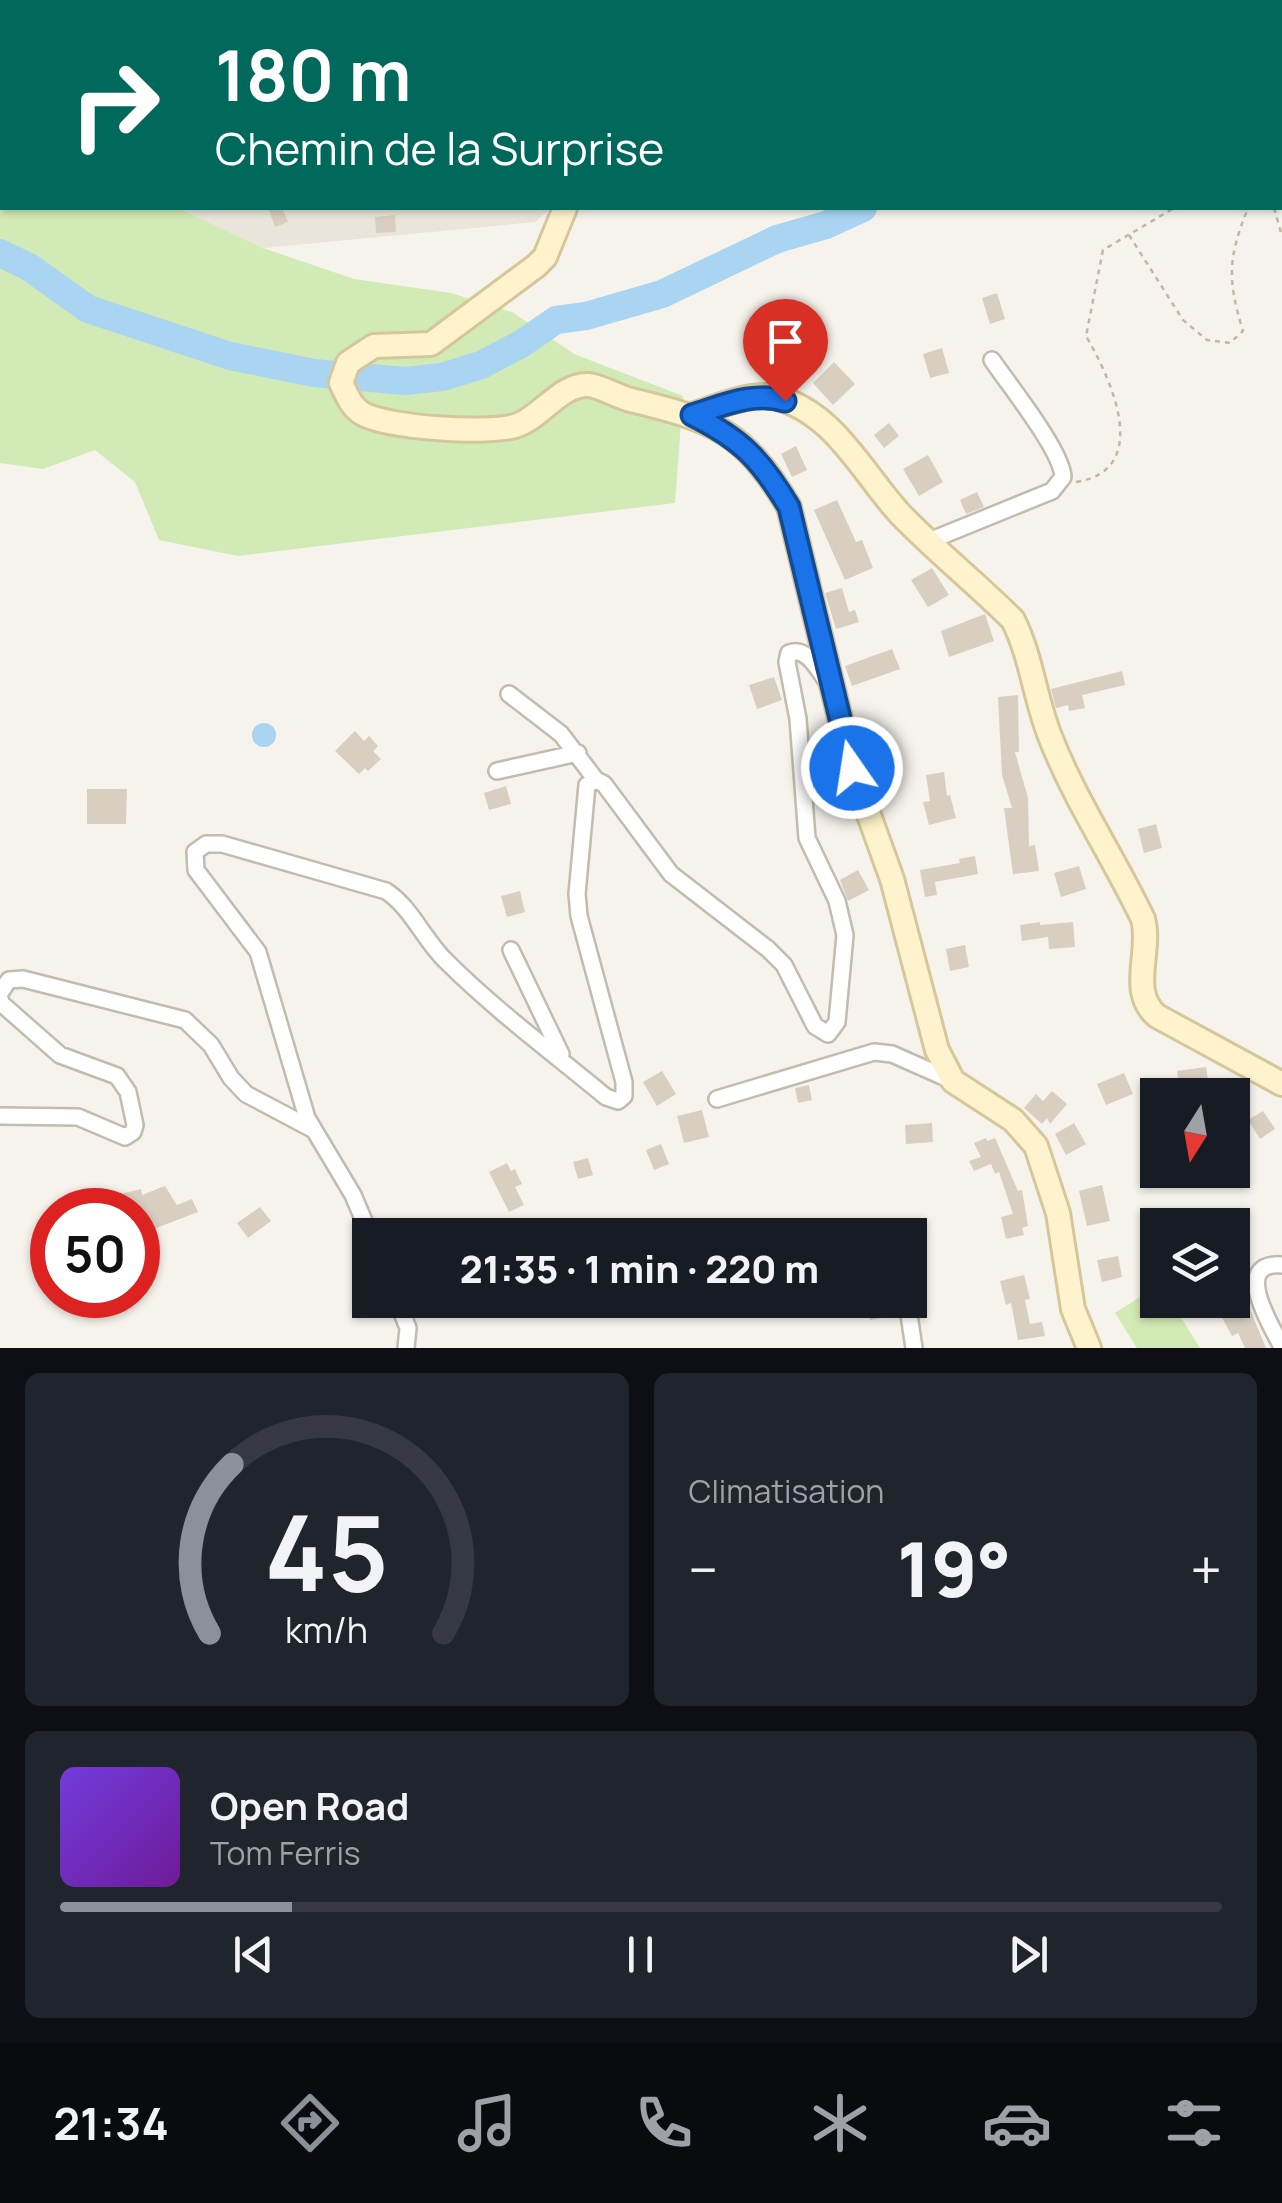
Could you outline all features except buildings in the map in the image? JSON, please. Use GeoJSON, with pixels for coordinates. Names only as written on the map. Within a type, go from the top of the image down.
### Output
{"type":"FeatureCollection","features":[{"type":"Feature","properties":{"kind":"main road"},"geometry":{"type":"LineString","coordinates":[[564,210],[545,257],[449,332],[432,344],[374,346],[348,363],[341,383],[350,403],[362,414],[386,421],[482,430],[518,425],[576,388],[590,385],[616,396],[692,415],[730,434],[770,475],[789,507],[852,768],[892,879],[937,1050],[952,1081],[1013,1120],[1036,1146],[1058,1213],[1073,1309],[1089,1348]]}},
{"type":"Feature","properties":{"kind":"main road"},"geometry":{"type":"LineString","coordinates":[[692,415],[756,397],[771,396],[802,407],[824,422],[900,513],[1013,620],[1021,636],[1040,712],[1063,768],[1143,919],[1147,935],[1142,980],[1144,1003],[1157,1016],[1282,1084]]}},
{"type":"Feature","properties":{"kind":"street"},"geometry":{"type":"LineString","coordinates":[[930,542],[1060,485],[1063,470],[992,360]]}},
{"type":"Feature","properties":{"kind":"street"},"geometry":{"type":"LineString","coordinates":[[509,694],[578,753],[671,874],[784,965],[815,1026],[828,1034],[837,1022],[845,935],[837,901],[807,838],[798,718],[787,662],[790,654],[796,650],[804,653],[834,690]]}},
{"type":"Feature","properties":{"kind":"street"},"geometry":{"type":"LineString","coordinates":[[497,771],[578,753]]}},
{"type":"Feature","properties":{"kind":"street"},"geometry":{"type":"LineString","coordinates":[[363,1218],[302,1105],[258,952],[196,870],[195,852],[206,844],[222,844],[386,891],[398,899],[448,964],[610,1100],[618,1102],[624,1096],[624,1082],[578,916],[584,794],[587,785],[596,780]]}},
{"type":"Feature","properties":{"kind":"street"},"geometry":{"type":"LineString","coordinates":[[511,950],[564,1062]]}},
{"type":"Feature","properties":{"kind":"street"},"geometry":{"type":"LineString","coordinates":[[0,1116],[78,1117],[125,1137],[135,1125],[128,1092],[118,1076],[60,1056],[2,1004],[0,996],[9,980],[23,978],[171,1014],[197,1030],[246,1094],[314,1130]]}},
{"type":"Feature","properties":{"kind":"street"},"geometry":{"type":"LineString","coordinates":[[717,1099],[874,1052],[892,1054],[952,1081]]}},
{"type":"Feature","properties":{"kind":"street"},"geometry":{"type":"LineString","coordinates":[[1282,1265],[1263,1270],[1256,1278],[1255,1291],[1282,1347]]}},
{"type":"Feature","properties":{"kind":"street"},"geometry":{"type":"LineString","coordinates":[[404,1318],[408,1328],[406,1348]]}},
{"type":"Feature","properties":{"kind":"street"},"geometry":{"type":"LineString","coordinates":[[910,1318],[914,1348]]}},
{"type":"Feature","properties":{"kind":"path"},"geometry":{"type":"LineString","coordinates":[[1060,485],[1091,480],[1115,460],[1122,420],[1107,373],[1086,336],[1103,250],[1170,210]]}},
{"type":"Feature","properties":{"kind":"path"},"geometry":{"type":"LineString","coordinates":[[1128,233],[1183,320],[1207,340],[1230,344],[1243,331],[1231,292],[1232,246],[1247,210]]}},
{"type":"Feature","properties":{"kind":"path"},"geometry":{"type":"LineString","coordinates":[[1275,210],[1282,236]]}},
{"type":"Feature","properties":{"kind":"shaded area"},"geometry":{"type":"Polygon","coordinates":[[[182,210],[549,210],[535,222],[263,248],[182,210]]]}},
{"type":"Feature","properties":{"kind":"green space"},"geometry":{"type":"Polygon","coordinates":[[[0,210],[182,210],[263,248],[354,279],[451,293],[512,312],[574,354],[683,396],[675,503],[238,556],[159,540],[135,482],[95,450],[43,469],[0,463],[0,210]]]}},
{"type":"Feature","properties":{"kind":"green space"},"geometry":{"type":"Polygon","coordinates":[[[1140,1297],[1140,1318],[1181,1318],[1200,1348],[1137,1348],[1115,1313],[1140,1297]]]}},
{"type":"Feature","properties":{"kind":"water"},"geometry":{"type":"Polygon","coordinates":[[[264,723],[273,726],[273,744],[264,747],[255,744],[252,735],[255,726],[264,723]]]}},
{"type":"Feature","properties":{"kind":"waterway"},"geometry":{"type":"LineString","coordinates":[[0,253],[29,267],[88,309],[230,356],[314,373],[405,381],[442,377],[481,365],[556,320],[586,316],[662,294],[777,239],[826,225],[859,210]]}},
{"type":"Feature","properties":{"kind":"route"},"geometry":{"type":"LineString","coordinates":[[785,401],[771,396],[756,397],[692,415],[730,434],[770,475],[789,507],[852,768]]}}]}
